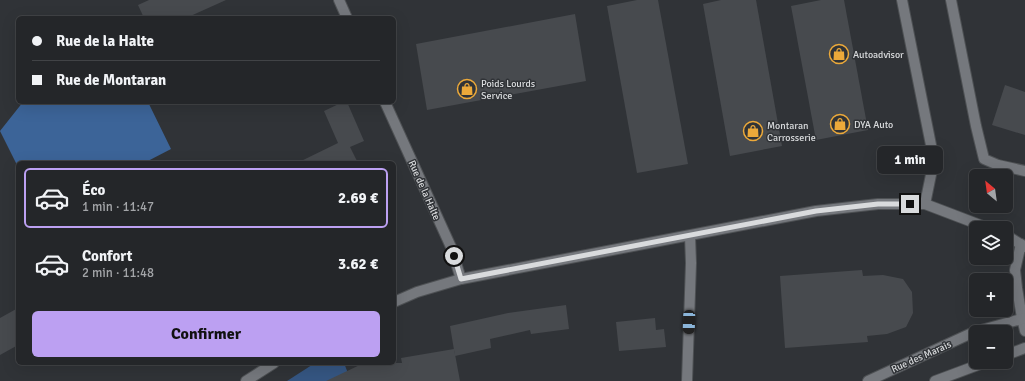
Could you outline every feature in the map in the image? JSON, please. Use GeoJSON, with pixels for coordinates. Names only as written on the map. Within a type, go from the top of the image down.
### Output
{"type":"FeatureCollection","features":[{"type":"Feature","properties":{"kind":"street"},"geometry":{"type":"LineString","coordinates":[[339,0],[346,16]]}},
{"type":"Feature","properties":{"kind":"street"},"geometry":{"type":"LineString","coordinates":[[902,0],[934,160],[925,204]]}},
{"type":"Feature","properties":{"kind":"street"},"geometry":{"type":"LineString","coordinates":[[951,0],[984,159],[998,165],[1025,171]]}},
{"type":"Feature","properties":{"kind":"street","name":"Rue de la Halte"},"geometry":{"type":"LineString","coordinates":[[386,104],[451,247],[461,279]]}},
{"type":"Feature","properties":{"kind":"street"},"geometry":{"type":"LineString","coordinates":[[396,301],[417,292],[461,279],[816,211],[878,204],[925,204],[970,221]]}},
{"type":"Feature","properties":{"kind":"street"},"geometry":{"type":"LineString","coordinates":[[687,381],[691,263],[690,236]]}},
{"type":"Feature","properties":{"kind":"street"},"geometry":{"type":"LineString","coordinates":[[1013,239],[1024,245],[1015,270],[1025,331]]}},
{"type":"Feature","properties":{"kind":"street","name":"Rue des Marais"},"geometry":{"type":"LineString","coordinates":[[868,381],[974,332],[1024,318]]}},
{"type":"Feature","properties":{"kind":"street"},"geometry":{"type":"LineString","coordinates":[[1013,352],[1025,348]]}},
{"type":"Feature","properties":{"kind":"street"},"geometry":{"type":"LineString","coordinates":[[246,381],[271,365]]}},
{"type":"Feature","properties":{"kind":"street"},"geometry":{"type":"LineString","coordinates":[[935,381],[969,368]]}},
{"type":"Feature","properties":{"kind":"shaded area"},"geometry":{"type":"Polygon","coordinates":[[[21,104],[149,104],[171,149],[148,161],[16,161],[16,163],[0,131],[21,104]]]}},
{"type":"Feature","properties":{"kind":"shaded area"},"geometry":{"type":"Polygon","coordinates":[[[312,365],[345,365],[351,381],[287,381],[312,365]]]}},
{"type":"Feature","properties":{"kind":"building"},"geometry":{"type":"Polygon","coordinates":[[[149,0],[226,0],[190,16],[143,16],[138,5],[149,0]]]}},
{"type":"Feature","properties":{"kind":"building"},"geometry":{"type":"Polygon","coordinates":[[[637,0],[658,0],[688,164],[637,173],[607,6],[637,0]]]}},
{"type":"Feature","properties":{"kind":"building"},"geometry":{"type":"Polygon","coordinates":[[[721,0],[756,0],[782,146],[730,156],[703,4],[721,0]]]}},
{"type":"Feature","properties":{"kind":"building"},"geometry":{"type":"Polygon","coordinates":[[[821,0],[844,0],[868,130],[816,140],[791,6],[821,0]]]}},
{"type":"Feature","properties":{"kind":"building"},"geometry":{"type":"Polygon","coordinates":[[[575,14],[586,81],[427,110],[416,44],[575,14]]]}},
{"type":"Feature","properties":{"kind":"building"},"geometry":{"type":"Polygon","coordinates":[[[1005,85],[1025,92],[1025,135],[992,125],[1005,85]]]}},
{"type":"Feature","properties":{"kind":"building"},"geometry":{"type":"Polygon","coordinates":[[[339,104],[348,104],[364,141],[350,147],[357,161],[301,161],[338,143],[324,111],[339,104]]]}},
{"type":"Feature","properties":{"kind":"building"},"geometry":{"type":"Polygon","coordinates":[[[862,270],[863,276],[883,275],[903,279],[912,292],[913,313],[906,327],[887,334],[867,336],[868,342],[785,348],[780,276],[862,270]]]}},
{"type":"Feature","properties":{"kind":"building"},"geometry":{"type":"Polygon","coordinates":[[[566,305],[569,329],[531,334],[530,330],[490,339],[491,348],[455,356],[450,326],[508,313],[566,305]]]}},
{"type":"Feature","properties":{"kind":"building"},"geometry":{"type":"Polygon","coordinates":[[[16,309],[16,346],[0,355],[0,318],[16,309]]]}},
{"type":"Feature","properties":{"kind":"building"},"geometry":{"type":"Polygon","coordinates":[[[655,318],[656,330],[664,329],[666,347],[619,351],[616,322],[655,318]]]}},
{"type":"Feature","properties":{"kind":"building"},"geometry":{"type":"Polygon","coordinates":[[[454,349],[460,381],[326,381],[360,365],[396,365],[396,363],[402,363],[401,358],[454,349]]]}},
{"type":"Feature","properties":{"kind":"place","name":"Autoadvisor"},"geometry":{"type":"Point","coordinates":[839,54]}},
{"type":"Feature","properties":{"kind":"place","name":"Poids Lourds Service"},"geometry":{"type":"Point","coordinates":[467,89]}},
{"type":"Feature","properties":{"kind":"place","name":"DYA Auto"},"geometry":{"type":"Point","coordinates":[840,124]}},
{"type":"Feature","properties":{"kind":"place","name":"Montaran Carrosserie"},"geometry":{"type":"Point","coordinates":[753,131]}},
{"type":"Feature","properties":{"kind":"route"},"geometry":{"type":"LineString","coordinates":[[454,256],[461,279],[816,211],[878,204],[910,204]]}}]}
